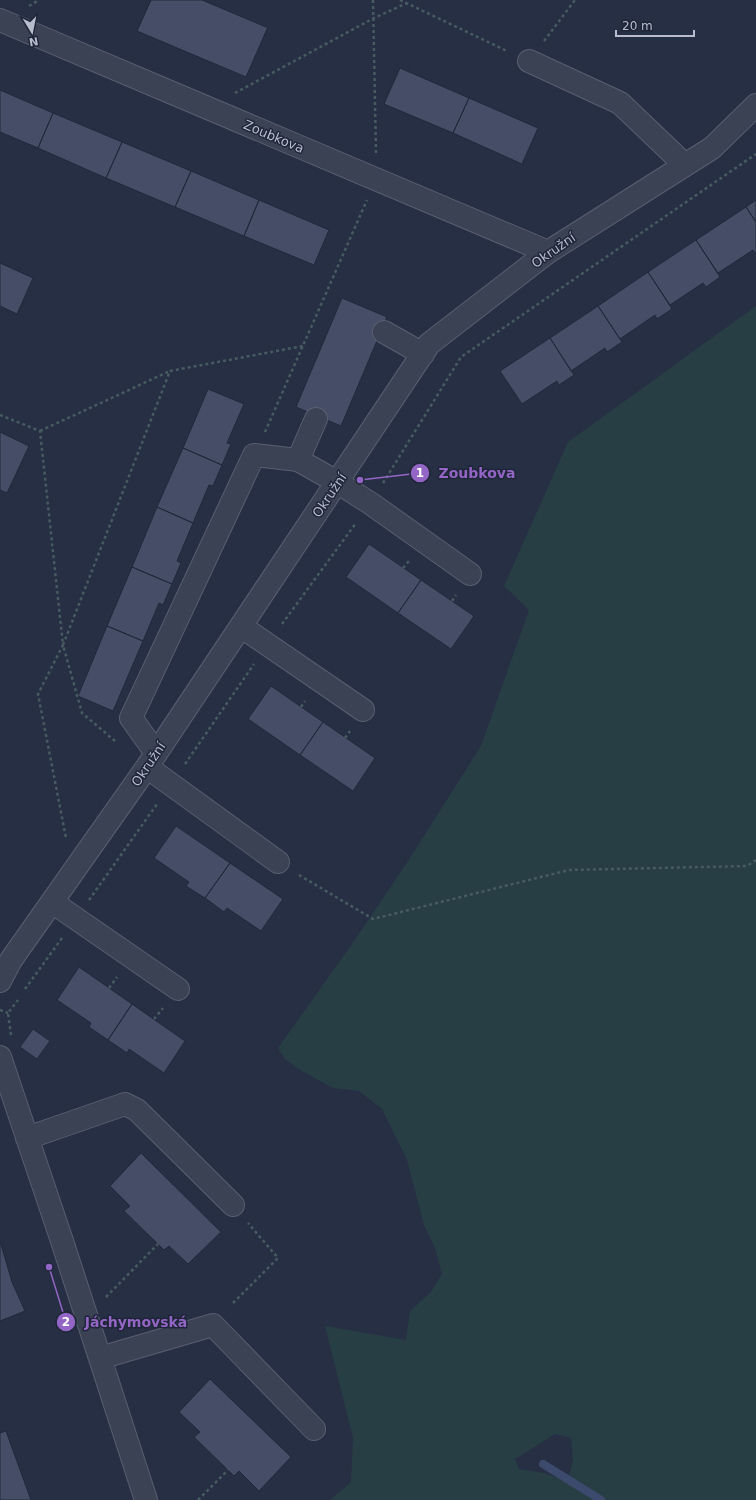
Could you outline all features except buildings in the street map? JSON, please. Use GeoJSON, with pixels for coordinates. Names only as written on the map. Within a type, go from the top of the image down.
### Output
{"type":"FeatureCollection","features":[{"type":"Feature","properties":{"kind":"street","name":"Zoubkova"},"geometry":{"type":"LineString","coordinates":[[0,20],[548,252]]}},
{"type":"Feature","properties":{"kind":"street"},"geometry":{"type":"LineString","coordinates":[[529,61],[620,103],[685,165]]}},
{"type":"Feature","properties":{"kind":"street","name":"Okružní"},"geometry":{"type":"LineString","coordinates":[[0,981],[11,960],[242,627],[430,344],[548,252],[712,148],[756,105]]}},
{"type":"Feature","properties":{"kind":"street"},"geometry":{"type":"LineString","coordinates":[[384,332],[423,354]]}},
{"type":"Feature","properties":{"kind":"street"},"geometry":{"type":"LineString","coordinates":[[298,460],[316,419]]}},
{"type":"Feature","properties":{"kind":"street"},"geometry":{"type":"LineString","coordinates":[[278,862],[172,785],[151,760],[130,718],[254,455],[298,460],[338,482],[470,574]]}},
{"type":"Feature","properties":{"kind":"street"},"geometry":{"type":"LineString","coordinates":[[242,627],[363,710]]}},
{"type":"Feature","properties":{"kind":"street"},"geometry":{"type":"LineString","coordinates":[[52,902],[178,989]]}},
{"type":"Feature","properties":{"kind":"street"},"geometry":{"type":"LineString","coordinates":[[0,1056],[146,1500]]}},
{"type":"Feature","properties":{"kind":"street"},"geometry":{"type":"LineString","coordinates":[[27,1138],[125,1104],[137,1110],[232,1205]]}},
{"type":"Feature","properties":{"kind":"street"},"geometry":{"type":"LineString","coordinates":[[100,1358],[213,1325],[314,1429]]}},
{"type":"Feature","properties":{"kind":"path"},"geometry":{"type":"LineString","coordinates":[[254,455],[376,179],[373,0]]}},
{"type":"Feature","properties":{"kind":"path"},"geometry":{"type":"LineString","coordinates":[[400,0],[529,61],[575,0]]}},
{"type":"Feature","properties":{"kind":"path"},"geometry":{"type":"LineString","coordinates":[[208,108],[374,18],[407,3]]}},
{"type":"Feature","properties":{"kind":"path"},"geometry":{"type":"LineString","coordinates":[[11,1036],[8,1013],[172,785],[267,645],[370,503],[461,357],[756,154]]}},
{"type":"Feature","properties":{"kind":"path"},"geometry":{"type":"LineString","coordinates":[[0,415],[40,431],[170,371],[303,346]]}},
{"type":"Feature","properties":{"kind":"path"},"geometry":{"type":"LineString","coordinates":[[72,872],[38,694],[62,645],[170,371]]}},
{"type":"Feature","properties":{"kind":"path"},"geometry":{"type":"LineString","coordinates":[[40,431],[62,645],[82,713],[117,742]]}},
{"type":"Feature","properties":{"kind":"path"},"geometry":{"type":"LineString","coordinates":[[278,862],[373,919],[569,870],[747,866],[756,860]]}},
{"type":"Feature","properties":{"kind":"path"},"geometry":{"type":"LineString","coordinates":[[0,1010],[8,1013]]}},
{"type":"Feature","properties":{"kind":"path"},"geometry":{"type":"LineString","coordinates":[[232,1205],[278,1258],[233,1303]]}},
{"type":"Feature","properties":{"kind":"path"},"geometry":{"type":"LineString","coordinates":[[101,1293],[103,1300],[158,1244]]}},
{"type":"Feature","properties":{"kind":"path"},"geometry":{"type":"LineString","coordinates":[[198,1500],[228,1470]]}},
{"type":"Feature","properties":{"kind":"shaded area"},"geometry":{"type":"Polygon","coordinates":[[[756,306],[756,1500],[330,1500],[351,1482],[353,1438],[325,1326],[406,1340],[410,1311],[430,1293],[442,1274],[435,1248],[424,1225],[407,1160],[382,1109],[359,1091],[333,1088],[300,1070],[285,1059],[278,1048],[352,944],[408,861],[481,746],[529,610],[504,586],[568,442],[756,306]],[[555,1434],[515,1459],[519,1469],[544,1473],[561,1479],[570,1473],[573,1460],[571,1438],[555,1434]]]}},
{"type":"Feature","properties":{"kind":"waterway"},"geometry":{"type":"LineString","coordinates":[[543,1464],[601,1500]]}},
{"type":"Feature","properties":{"kind":"place","name":"Zoubkova"},"geometry":{"type":"Point","coordinates":[360,480]}},
{"type":"Feature","properties":{"kind":"place","name":"Jáchymovská"},"geometry":{"type":"Point","coordinates":[49,1267]}}]}
